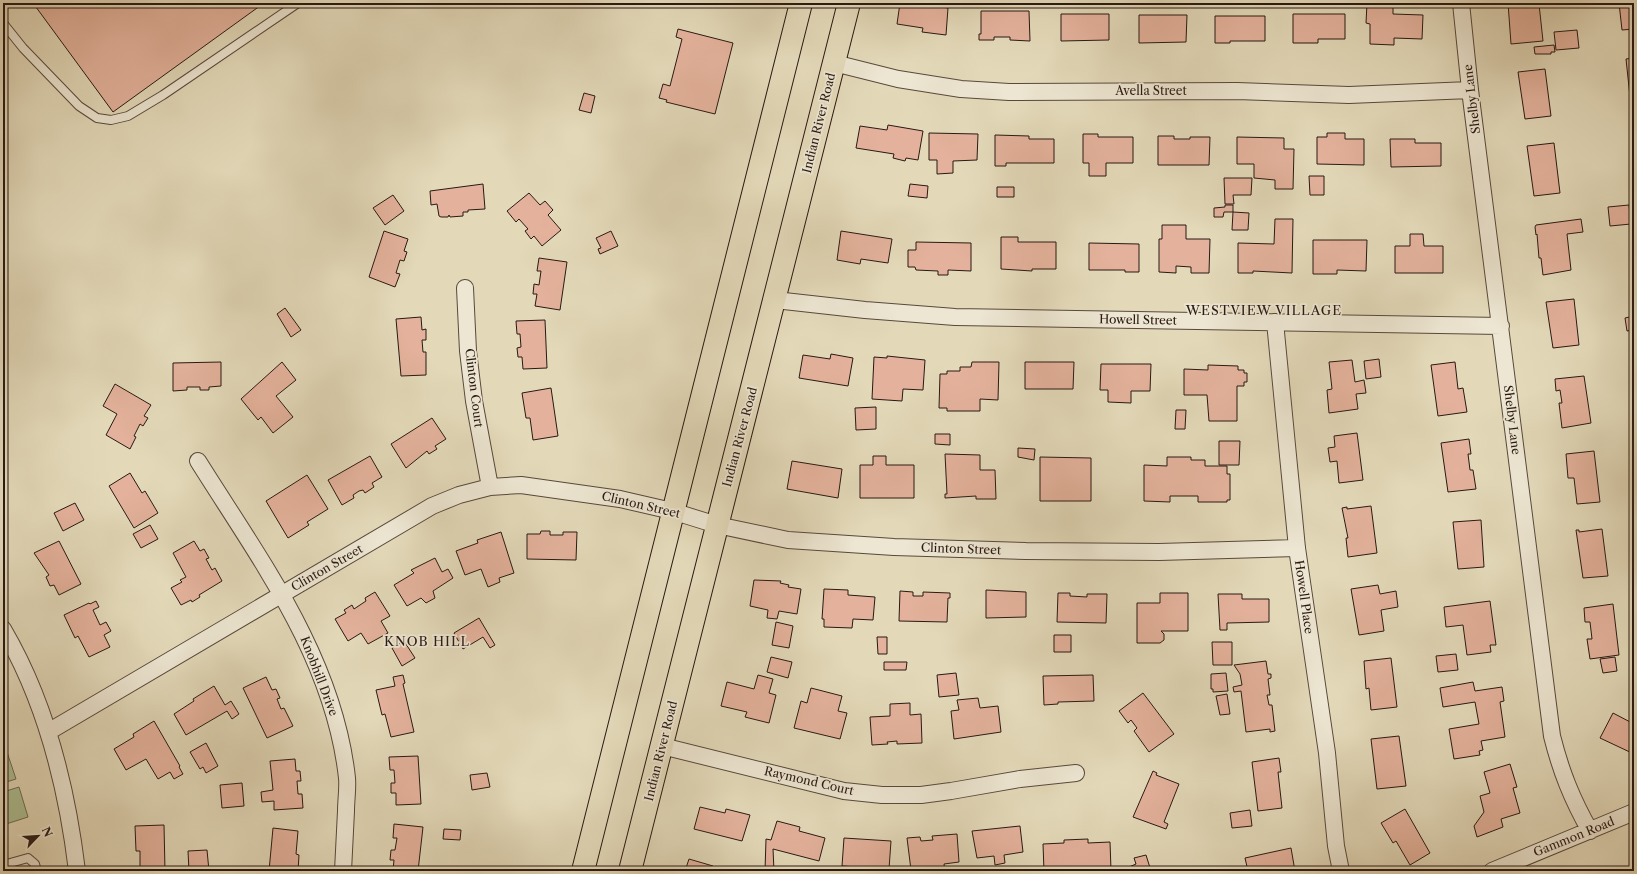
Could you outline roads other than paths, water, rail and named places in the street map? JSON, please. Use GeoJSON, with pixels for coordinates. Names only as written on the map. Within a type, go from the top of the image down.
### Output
{"type":"FeatureCollection","features":[{"type":"Feature","properties":{"kind":"main road"},"geometry":{"type":"LineString","coordinates":[[583,871],[672,511],[801,3]]}},
{"type":"Feature","properties":{"kind":"main road","name":"Indian River Road"},"geometry":{"type":"LineString","coordinates":[[630,871],[849,3]]}},
{"type":"Feature","properties":{"kind":"street","name":"Shelby Lane"},"geometry":{"type":"LineString","coordinates":[[1461,3],[1470,90],[1552,736],[1560,769],[1573,801],[1590,831]]}},
{"type":"Feature","properties":{"kind":"street","name":"Avella Street"},"geometry":{"type":"LineString","coordinates":[[834,63],[898,79],[962,89],[1009,92],[1237,91],[1349,94],[1470,90]]}},
{"type":"Feature","properties":{"kind":"street","name":"Clinton Court"},"geometry":{"type":"LineString","coordinates":[[465,288],[468,351],[474,401],[490,487]]}},
{"type":"Feature","properties":{"kind":"street","name":"Howell Street"},"geometry":{"type":"LineString","coordinates":[[775,300],[865,310],[955,317],[1501,326]]}},
{"type":"Feature","properties":{"kind":"street","name":"Howell Place"},"geometry":{"type":"LineString","coordinates":[[1275,322],[1297,548],[1327,753],[1336,846],[1341,871]]}},
{"type":"Feature","properties":{"kind":"street","name":"Knobhill Drive"},"geometry":{"type":"LineString","coordinates":[[198,461],[281,594],[303,634],[318,666],[332,709],[341,744],[347,779],[342,871]]}},
{"type":"Feature","properties":{"kind":"street","name":"Clinton Street"},"geometry":{"type":"LineString","coordinates":[[48,732],[432,506],[458,495],[490,487],[521,485],[583,492],[672,511],[717,525],[788,540],[894,547],[1026,552],[1159,552],[1297,548]]}},
{"type":"Feature","properties":{"kind":"street"},"geometry":{"type":"LineString","coordinates":[[3,629],[30,684],[48,732],[65,794],[77,871]]}},
{"type":"Feature","properties":{"kind":"street","name":"Raymond Court"},"geometry":{"type":"LineString","coordinates":[[662,746],[844,791],[882,795],[920,795],[1020,779],[1076,773]]}},
{"type":"Feature","properties":{"kind":"street","name":"Gammon Road"},"geometry":{"type":"LineString","coordinates":[[1492,871],[1634,812]]}},
{"type":"Feature","properties":{"kind":"lane"},"geometry":{"type":"LineString","coordinates":[[3,23],[23,48],[79,106],[97,118],[111,120],[128,116],[163,95],[298,3]]}},
{"type":"Feature","properties":{"kind":"lane"},"geometry":{"type":"LineString","coordinates":[[3,865],[28,858],[35,864],[37,871]]}},
{"type":"Feature","properties":{"kind":"district","name":"WESTVIEW VILLAGE"},"geometry":{"type":"Point","coordinates":[1264,310]}},
{"type":"Feature","properties":{"kind":"district","name":"KNOB HILL"},"geometry":{"type":"Point","coordinates":[427,641]}}]}
